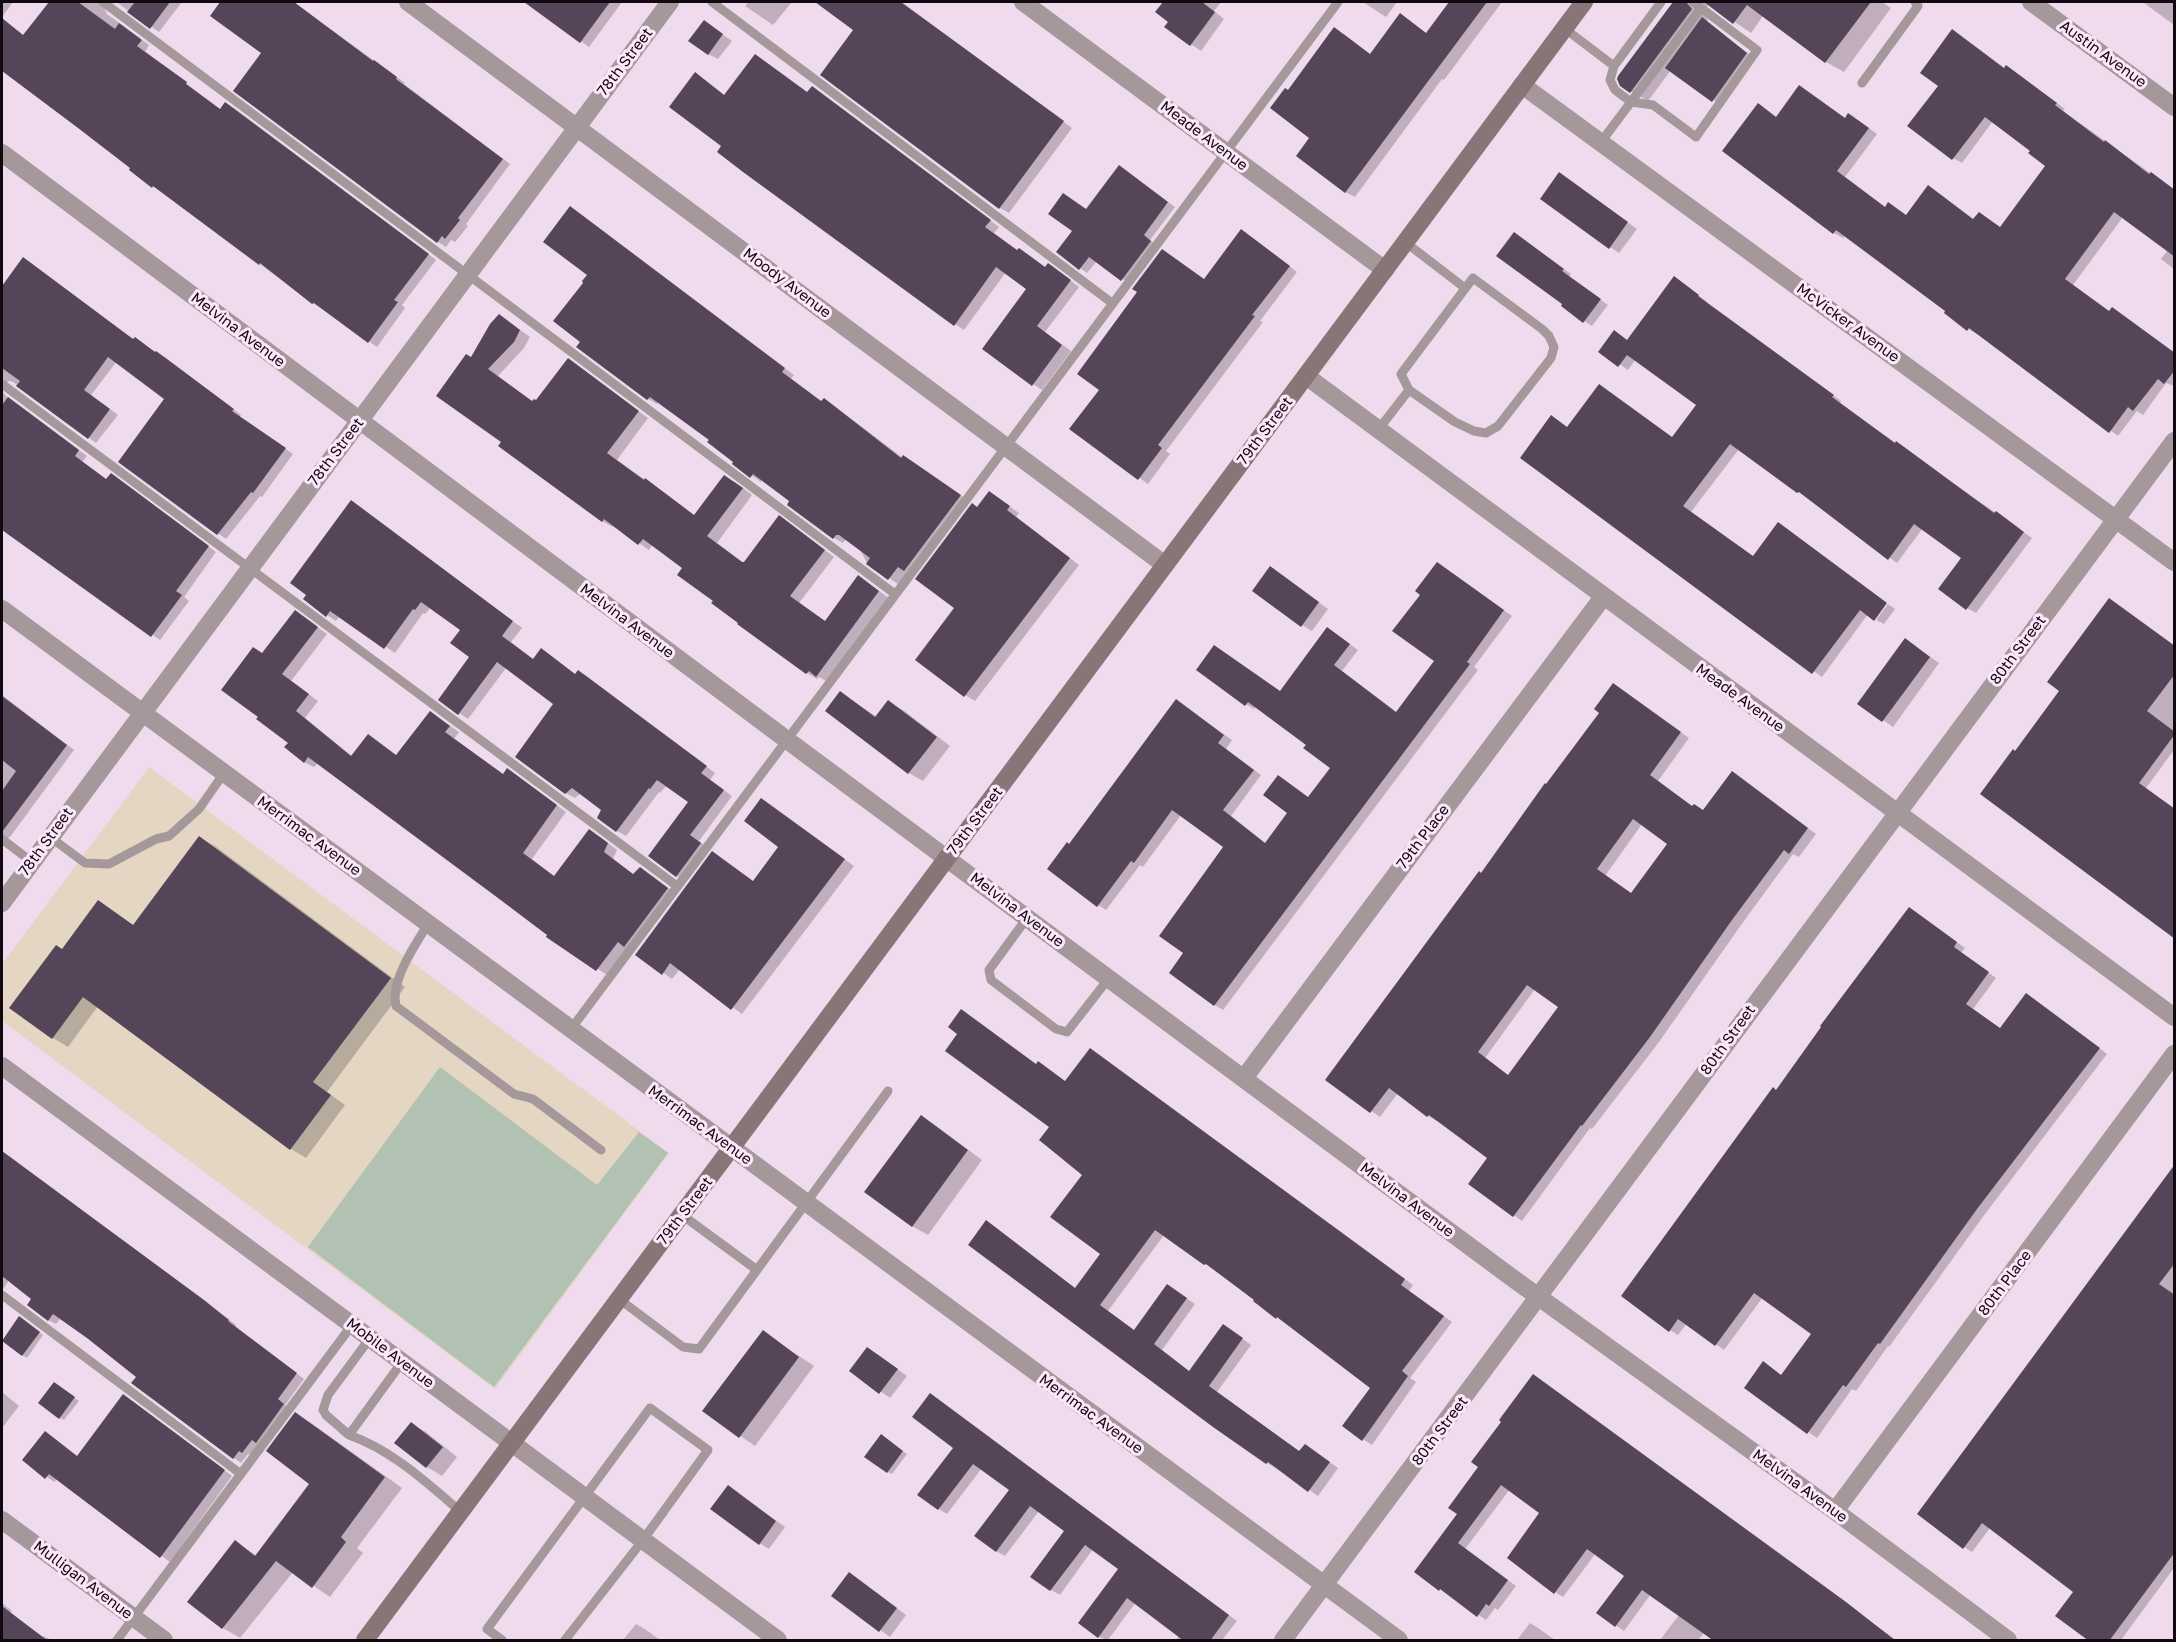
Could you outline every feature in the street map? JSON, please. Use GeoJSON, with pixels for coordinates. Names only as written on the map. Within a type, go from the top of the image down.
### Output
{"type":"FeatureCollection","features":[{"type":"Feature","properties":{"kind":"main road","name":"79th Street"},"geometry":{"type":"LineString","coordinates":[[365,1641],[1584,2]]}},
{"type":"Feature","properties":{"kind":"street","name":"Moody Avenue"},"geometry":{"type":"LineString","coordinates":[[408,2],[1165,565]]}},
{"type":"Feature","properties":{"kind":"street","name":"78th Street"},"geometry":{"type":"LineString","coordinates":[[2,903],[670,2]]}},
{"type":"Feature","properties":{"kind":"street","name":"Meade Avenue"},"geometry":{"type":"LineString","coordinates":[[1023,2],[1385,270]]}},
{"type":"Feature","properties":{"kind":"street","name":"Austin Avenue"},"geometry":{"type":"LineString","coordinates":[[2031,2],[2175,107]]}},
{"type":"Feature","properties":{"kind":"street","name":"McVicker Avenue"},"geometry":{"type":"LineString","coordinates":[[1522,85],[2175,562]]}},
{"type":"Feature","properties":{"kind":"street","name":"Melvina Avenue"},"geometry":{"type":"LineString","coordinates":[[2,153],[787,740],[1538,1297],[1835,1511],[2008,1641]]}},
{"type":"Feature","properties":{"kind":"street","name":"Meade Avenue"},"geometry":{"type":"LineString","coordinates":[[1306,376],[1896,814],[2175,1017]]}},
{"type":"Feature","properties":{"kind":"street","name":"80th Street"},"geometry":{"type":"LineString","coordinates":[[1283,1641],[2175,441]]}},
{"type":"Feature","properties":{"kind":"street","name":"79th Place"},"geometry":{"type":"LineString","coordinates":[[1244,1078],[1603,597]]}},
{"type":"Feature","properties":{"kind":"street","name":"Merrimac Avenue"},"geometry":{"type":"LineString","coordinates":[[2,609],[1398,1641]]}},
{"type":"Feature","properties":{"kind":"street","name":"80th Place"},"geometry":{"type":"LineString","coordinates":[[1835,1511],[2175,1054]]}},
{"type":"Feature","properties":{"kind":"street","name":"Mobile Avenue"},"geometry":{"type":"LineString","coordinates":[[2,1066],[778,1641]]}},
{"type":"Feature","properties":{"kind":"street","name":"Mulligan Avenue"},"geometry":{"type":"LineString","coordinates":[[2,1520],[164,1641]]}},
{"type":"Feature","properties":{"kind":"lane"},"geometry":{"type":"LineString","coordinates":[[103,2],[895,594]]}},
{"type":"Feature","properties":{"kind":"lane"},"geometry":{"type":"LineString","coordinates":[[712,2],[1112,303]]}},
{"type":"Feature","properties":{"kind":"lane"},"geometry":{"type":"LineString","coordinates":[[571,1029],[1338,2]]}},
{"type":"Feature","properties":{"kind":"lane"},"geometry":{"type":"LineString","coordinates":[[1660,2],[1614,66],[1610,80],[1615,90],[1630,102],[1653,105],[1696,137],[1757,50],[1693,2]]}},
{"type":"Feature","properties":{"kind":"lane"},"geometry":{"type":"LineString","coordinates":[[1862,83],[1918,6],[1916,2]]}},
{"type":"Feature","properties":{"kind":"lane"},"geometry":{"type":"LineString","coordinates":[[1601,142],[1701,8]]}},
{"type":"Feature","properties":{"kind":"lane"},"geometry":{"type":"LineString","coordinates":[[1564,28],[1614,66]]}},
{"type":"Feature","properties":{"kind":"lane"},"geometry":{"type":"LineString","coordinates":[[1405,242],[1465,288]]}},
{"type":"Feature","properties":{"kind":"lane"},"geometry":{"type":"LineString","coordinates":[[1473,278],[1549,336],[1554,347],[1551,358],[1498,426],[1486,433],[1474,431],[1455,422],[1409,390],[1401,374],[1465,288],[1473,278]]}},
{"type":"Feature","properties":{"kind":"lane"},"geometry":{"type":"LineString","coordinates":[[2,384],[677,886]]}},
{"type":"Feature","properties":{"kind":"lane"},"geometry":{"type":"LineString","coordinates":[[1378,430],[1409,390]]}},
{"type":"Feature","properties":{"kind":"lane"},"geometry":{"type":"LineString","coordinates":[[50,837],[85,863],[109,864],[156,839],[170,836],[199,809],[224,773]]}},
{"type":"Feature","properties":{"kind":"lane"},"geometry":{"type":"LineString","coordinates":[[2,839],[32,862]]}},
{"type":"Feature","properties":{"kind":"lane"},"geometry":{"type":"LineString","coordinates":[[1027,918],[989,970],[990,980],[1056,1029],[1067,1032],[1109,978]]}},
{"type":"Feature","properties":{"kind":"lane"},"geometry":{"type":"LineString","coordinates":[[428,924],[409,953],[393,995],[396,1006],[514,1094],[532,1100],[601,1150]]}},
{"type":"Feature","properties":{"kind":"lane"},"geometry":{"type":"LineString","coordinates":[[619,1299],[683,1347],[699,1349],[888,1091]]}},
{"type":"Feature","properties":{"kind":"lane"},"geometry":{"type":"LineString","coordinates":[[682,1215],[757,1270]]}},
{"type":"Feature","properties":{"kind":"lane"},"geometry":{"type":"LineString","coordinates":[[2,1295],[241,1474]]}},
{"type":"Feature","properties":{"kind":"lane"},"geometry":{"type":"LineString","coordinates":[[117,1641],[352,1325]]}},
{"type":"Feature","properties":{"kind":"lane"},"geometry":{"type":"LineString","coordinates":[[370,1338],[328,1395],[323,1410],[349,1435],[366,1441],[417,1474],[461,1512]]}},
{"type":"Feature","properties":{"kind":"lane"},"geometry":{"type":"LineString","coordinates":[[349,1435],[402,1362]]}},
{"type":"Feature","properties":{"kind":"lane"},"geometry":{"type":"LineString","coordinates":[[502,1641],[488,1629],[650,1408],[708,1450],[643,1540],[565,1641]]}},
{"type":"Feature","properties":{"kind":"shaded area"},"geometry":{"type":"Polygon","coordinates":[[[149,767],[669,1153],[495,1389],[2,1021],[2,964],[149,767]]]}},
{"type":"Feature","properties":{"kind":"green space"},"geometry":{"type":"Polygon","coordinates":[[[440,1067],[597,1185],[639,1132],[668,1153],[494,1387],[308,1247],[440,1067]]]}},
{"type":"Feature","properties":{"kind":"building"},"geometry":{"type":"Polygon","coordinates":[[[49,2],[78,2],[115,29],[119,23],[142,40],[137,46],[187,82],[186,84],[220,109],[225,102],[429,254],[394,300],[398,302],[368,343],[153,186],[152,188],[129,170],[130,168],[2,71],[2,18],[23,35],[49,2]]]}},
{"type":"Feature","properties":{"kind":"building"},"geometry":{"type":"Polygon","coordinates":[[[135,2],[170,2],[150,29],[127,12],[135,2]]]}},
{"type":"Feature","properties":{"kind":"building"},"geometry":{"type":"Polygon","coordinates":[[[220,2],[294,2],[397,77],[396,79],[503,159],[458,218],[460,220],[445,239],[442,236],[437,243],[233,91],[261,53],[210,16],[220,2]]]}},
{"type":"Feature","properties":{"kind":"building"},"geometry":{"type":"Polygon","coordinates":[[[524,2],[610,2],[580,43],[524,2]]]}},
{"type":"Feature","properties":{"kind":"building"},"geometry":{"type":"Polygon","coordinates":[[[815,2],[901,2],[1064,121],[999,209],[820,75],[853,30],[815,2]]]}},
{"type":"Feature","properties":{"kind":"building"},"geometry":{"type":"Polygon","coordinates":[[[1163,2],[1202,2],[1215,12],[1190,46],[1164,27],[1168,22],[1155,12],[1163,2]]]}},
{"type":"Feature","properties":{"kind":"building"},"geometry":{"type":"Polygon","coordinates":[[[1449,2],[1487,2],[1345,193],[1296,156],[1309,138],[1270,108],[1285,88],[1288,90],[1334,27],[1370,54],[1400,13],[1426,33],[1449,2]]]}},
{"type":"Feature","properties":{"kind":"building"},"geometry":{"type":"Polygon","coordinates":[[[1673,2],[1686,2],[1692,9],[1630,93],[1620,86],[1618,76],[1673,2]]]}},
{"type":"Feature","properties":{"kind":"building"},"geometry":{"type":"Polygon","coordinates":[[[1704,2],[1871,2],[1825,63],[1747,5],[1733,24],[1704,2]]]}},
{"type":"Feature","properties":{"kind":"building"},"geometry":{"type":"Polygon","coordinates":[[[1702,17],[1747,53],[1712,102],[1665,68],[1702,17]]]}},
{"type":"Feature","properties":{"kind":"building"},"geometry":{"type":"Polygon","coordinates":[[[704,20],[723,34],[708,55],[688,41],[704,20]]]}},
{"type":"Feature","properties":{"kind":"building"},"geometry":{"type":"Polygon","coordinates":[[[1952,29],[2004,68],[2006,65],[2104,142],[2105,140],[2149,174],[2151,172],[2175,190],[2175,257],[2114,212],[2065,279],[2109,311],[2112,307],[2175,353],[2175,370],[2164,384],[2158,379],[2133,411],[2128,407],[2109,433],[1969,328],[1967,331],[1944,313],[1945,311],[1836,230],[1833,234],[1722,151],[1758,103],[1776,117],[1799,85],[1845,118],[1848,113],[1869,128],[1837,171],[1885,207],[1888,202],[1906,215],[1928,185],[1973,219],[1979,212],[2000,227],[2045,166],[2028,153],[2030,151],[1985,117],[1952,160],[1907,126],[1938,86],[1920,73],[1952,29]]]}},
{"type":"Feature","properties":{"kind":"building"},"geometry":{"type":"Polygon","coordinates":[[[755,54],[807,92],[812,86],[991,220],[985,227],[1017,250],[1019,248],[1045,267],[1048,263],[1071,280],[1037,326],[1062,345],[1032,386],[982,349],[1026,289],[996,267],[954,326],[743,172],[717,152],[721,146],[669,107],[695,72],[724,95],[755,54]]]}},
{"type":"Feature","properties":{"kind":"building"},"geometry":{"type":"Polygon","coordinates":[[[1119,165],[1168,202],[1144,235],[1151,241],[1121,281],[1089,257],[1079,270],[1056,252],[1072,231],[1048,214],[1063,193],[1086,209],[1119,165]]]}},
{"type":"Feature","properties":{"kind":"building"},"geometry":{"type":"Polygon","coordinates":[[[1559,172],[1628,222],[1609,249],[1540,199],[1559,172]]]}},
{"type":"Feature","properties":{"kind":"building"},"geometry":{"type":"Polygon","coordinates":[[[570,206],[785,368],[782,372],[821,401],[824,398],[901,458],[903,455],[961,495],[904,571],[898,567],[888,580],[866,564],[870,558],[839,535],[833,539],[787,505],[789,501],[753,474],[750,478],[732,464],[733,462],[707,442],[709,440],[650,397],[647,400],[576,347],[580,342],[553,321],[587,275],[543,242],[570,206]]]}},
{"type":"Feature","properties":{"kind":"building"},"geometry":{"type":"Polygon","coordinates":[[[1241,229],[1290,266],[1158,445],[1162,448],[1138,480],[1069,429],[1099,390],[1077,374],[1137,292],[1132,289],[1162,249],[1204,279],[1241,229]]]}},
{"type":"Feature","properties":{"kind":"building"},"geometry":{"type":"Polygon","coordinates":[[[1514,232],[1601,299],[1583,323],[1561,306],[1562,304],[1496,256],[1514,232]]]}},
{"type":"Feature","properties":{"kind":"building"},"geometry":{"type":"Polygon","coordinates":[[[23,257],[133,339],[135,337],[156,351],[234,409],[232,411],[286,448],[253,493],[251,492],[217,535],[118,462],[164,399],[108,357],[84,390],[110,409],[88,439],[16,386],[20,381],[2,368],[2,286],[23,257]]]}},
{"type":"Feature","properties":{"kind":"building"},"geometry":{"type":"Polygon","coordinates":[[[1674,276],[1834,395],[1832,397],[2024,532],[1966,610],[1938,589],[1961,558],[1914,524],[1888,560],[1799,492],[1797,493],[1730,444],[1683,506],[1753,556],[1778,522],[1887,603],[1874,621],[1860,610],[1812,674],[1520,458],[1551,415],[1567,427],[1599,384],[1672,437],[1696,405],[1627,355],[1618,367],[1598,352],[1614,330],[1627,340],[1674,276]]]}},
{"type":"Feature","properties":{"kind":"building"},"geometry":{"type":"Polygon","coordinates":[[[499,314],[520,330],[514,342],[488,369],[532,401],[536,400],[568,358],[639,411],[607,453],[694,515],[724,475],[743,488],[707,536],[742,562],[779,515],[825,550],[790,596],[825,621],[858,575],[879,591],[816,677],[809,671],[806,674],[737,624],[711,603],[713,601],[677,575],[682,568],[643,539],[638,545],[604,519],[602,522],[498,446],[501,442],[436,396],[466,354],[471,357],[490,324],[499,314]]]}},
{"type":"Feature","properties":{"kind":"building"},"geometry":{"type":"Polygon","coordinates":[[[8,397],[79,450],[75,456],[106,479],[111,473],[209,546],[176,591],[182,595],[151,637],[2,530],[2,405],[8,397]]]}},
{"type":"Feature","properties":{"kind":"building"},"geometry":{"type":"Polygon","coordinates":[[[989,491],[1010,506],[1007,510],[1070,558],[964,697],[915,660],[954,608],[915,579],[972,503],[977,507],[989,491]]]}},
{"type":"Feature","properties":{"kind":"building"},"geometry":{"type":"Polygon","coordinates":[[[351,500],[513,621],[502,636],[533,659],[541,648],[575,674],[578,670],[707,766],[701,773],[724,790],[690,835],[701,843],[676,877],[648,856],[688,802],[657,780],[616,832],[597,818],[601,810],[572,788],[565,794],[515,757],[553,704],[497,662],[458,715],[438,700],[469,657],[450,643],[460,630],[421,602],[415,610],[413,609],[384,649],[330,611],[326,617],[303,599],[306,595],[290,583],[351,500]]]}},
{"type":"Feature","properties":{"kind":"building"},"geometry":{"type":"Polygon","coordinates":[[[1437,562],[1504,610],[1467,662],[1470,664],[1214,1006],[1169,973],[1183,953],[1159,936],[1223,847],[1172,810],[1134,863],[1131,861],[1097,907],[1047,869],[1067,842],[1069,844],[1176,699],[1224,735],[1218,743],[1254,770],[1223,810],[1265,843],[1287,813],[1263,795],[1278,775],[1308,797],[1330,768],[1303,748],[1306,745],[1248,702],[1245,706],[1196,670],[1214,645],[1280,691],[1327,627],[1350,644],[1334,665],[1396,712],[1434,661],[1392,631],[1420,595],[1415,591],[1437,562]]]}},
{"type":"Feature","properties":{"kind":"building"},"geometry":{"type":"Polygon","coordinates":[[[1270,566],[1319,602],[1301,627],[1252,591],[1270,566]]]}},
{"type":"Feature","properties":{"kind":"building"},"geometry":{"type":"Polygon","coordinates":[[[2109,598],[2175,646],[2175,674],[2147,711],[2175,734],[2139,783],[2175,809],[2175,939],[1980,794],[2059,691],[2047,682],[2109,598]]]}},
{"type":"Feature","properties":{"kind":"building"},"geometry":{"type":"Polygon","coordinates":[[[295,610],[318,627],[282,674],[309,694],[296,711],[351,756],[368,734],[396,755],[430,711],[450,726],[445,732],[503,774],[507,768],[557,805],[523,853],[554,876],[589,829],[608,843],[604,852],[633,874],[640,867],[668,888],[624,947],[618,942],[596,971],[546,937],[547,935],[308,757],[304,763],[284,747],[288,743],[221,690],[253,647],[262,653],[295,610]]]}},
{"type":"Feature","properties":{"kind":"building"},"geometry":{"type":"Polygon","coordinates":[[[1905,638],[1930,657],[1882,722],[1857,704],[1905,638]]]}},
{"type":"Feature","properties":{"kind":"building"},"geometry":{"type":"Polygon","coordinates":[[[1613,683],[1681,732],[1650,775],[1692,806],[1694,804],[1703,810],[1732,771],[1808,828],[1789,854],[1784,850],[1650,1037],[1513,1217],[1468,1184],[1487,1158],[1429,1115],[1427,1117],[1389,1088],[1370,1113],[1325,1080],[1599,713],[1594,709],[1613,683]],[[1633,819],[1597,869],[1631,893],[1667,844],[1633,819]],[[1527,985],[1478,1052],[1508,1075],[1558,1007],[1527,985]]]}},
{"type":"Feature","properties":{"kind":"building"},"geometry":{"type":"Polygon","coordinates":[[[840,691],[875,717],[888,700],[937,737],[908,774],[825,711],[840,691]]]}},
{"type":"Feature","properties":{"kind":"building"},"geometry":{"type":"Polygon","coordinates":[[[2,696],[67,745],[2,832],[2,791],[16,771],[2,760],[2,696]]]}},
{"type":"Feature","properties":{"kind":"building"},"geometry":{"type":"Polygon","coordinates":[[[761,798],[845,859],[731,1010],[670,963],[662,975],[635,955],[712,851],[753,881],[778,847],[744,821],[761,798]]]}},
{"type":"Feature","properties":{"kind":"building"},"geometry":{"type":"Polygon","coordinates":[[[199,836],[391,978],[313,1082],[331,1095],[290,1150],[83,997],[52,1039],[9,1008],[56,945],[62,949],[98,900],[133,925],[199,836]]]}},
{"type":"Feature","properties":{"kind":"building"},"geometry":{"type":"Polygon","coordinates":[[[1909,907],[1957,942],[1954,947],[1989,972],[1966,1004],[2000,1028],[2026,993],[2100,1048],[1977,1209],[1880,1344],[1878,1343],[1846,1387],[1843,1385],[1807,1434],[1744,1388],[1763,1361],[1781,1375],[1811,1334],[1754,1293],[1715,1346],[1678,1319],[1669,1332],[1621,1296],[1773,1087],[1776,1090],[1820,1026],[1909,907]]]}},
{"type":"Feature","properties":{"kind":"building"},"geometry":{"type":"Polygon","coordinates":[[[961,1009],[1036,1064],[1038,1061],[1065,1081],[1090,1048],[1405,1279],[1401,1285],[1444,1316],[1402,1371],[1408,1376],[1362,1441],[1342,1426],[1370,1388],[1206,1264],[1204,1265],[1155,1230],[1100,1305],[1134,1330],[1167,1284],[1187,1298],[1154,1344],[1189,1371],[1223,1324],[1243,1338],[1209,1386],[1299,1451],[1305,1444],[1330,1462],[1308,1492],[1268,1462],[1266,1464],[1213,1427],[968,1245],[986,1220],[1075,1288],[1100,1254],[1050,1217],[1082,1175],[1039,1140],[1049,1127],[945,1051],[957,1034],[948,1027],[961,1009]]]}},
{"type":"Feature","properties":{"kind":"building"},"geometry":{"type":"Polygon","coordinates":[[[921,1115],[968,1150],[912,1227],[864,1192],[921,1115]]]}},
{"type":"Feature","properties":{"kind":"building"},"geometry":{"type":"Polygon","coordinates":[[[2,1151],[204,1300],[297,1373],[278,1399],[284,1404],[256,1443],[252,1440],[242,1453],[239,1451],[233,1459],[131,1383],[136,1377],[87,1338],[53,1314],[48,1321],[27,1305],[31,1299],[2,1276],[2,1151]]]}},
{"type":"Feature","properties":{"kind":"building"},"geometry":{"type":"Polygon","coordinates":[[[2175,1164],[2175,1263],[2159,1284],[2175,1295],[2175,1552],[2109,1641],[2089,1641],[2055,1616],[2073,1592],[1982,1523],[1963,1549],[1917,1514],[2175,1164]]]}},
{"type":"Feature","properties":{"kind":"building"},"geometry":{"type":"Polygon","coordinates":[[[19,1316],[40,1332],[22,1356],[2,1341],[19,1316]]]}},
{"type":"Feature","properties":{"kind":"building"},"geometry":{"type":"Polygon","coordinates":[[[763,1330],[799,1357],[739,1438],[702,1411],[763,1330]]]}},
{"type":"Feature","properties":{"kind":"building"},"geometry":{"type":"Polygon","coordinates":[[[867,1347],[898,1369],[879,1394],[849,1371],[867,1347]]]}},
{"type":"Feature","properties":{"kind":"building"},"geometry":{"type":"Polygon","coordinates":[[[1533,1374],[1896,1641],[1714,1641],[1642,1590],[1615,1627],[1596,1613],[1624,1576],[1587,1549],[1554,1594],[1507,1558],[1539,1513],[1501,1485],[1458,1543],[1508,1580],[1489,1606],[1486,1604],[1477,1617],[1440,1589],[1439,1591],[1414,1572],[1457,1514],[1448,1508],[1478,1467],[1471,1462],[1533,1374]]]}},
{"type":"Feature","properties":{"kind":"building"},"geometry":{"type":"Polygon","coordinates":[[[54,1382],[75,1397],[59,1419],[38,1403],[54,1382]]]}},
{"type":"Feature","properties":{"kind":"building"},"geometry":{"type":"Polygon","coordinates":[[[930,1393],[1229,1615],[1210,1641],[1184,1641],[1127,1598],[1098,1638],[1078,1623],[1118,1569],[1085,1545],[1050,1591],[1030,1577],[1064,1531],[1030,1506],[996,1552],[974,1536],[1009,1490],[973,1464],[938,1510],[917,1495],[953,1448],[912,1417],[930,1393]]]}},
{"type":"Feature","properties":{"kind":"building"},"geometry":{"type":"Polygon","coordinates":[[[123,1394],[225,1470],[160,1558],[49,1474],[45,1479],[22,1460],[45,1431],[77,1456],[123,1394]]]}},
{"type":"Feature","properties":{"kind":"building"},"geometry":{"type":"Polygon","coordinates":[[[295,1412],[385,1477],[341,1537],[346,1542],[312,1588],[276,1561],[222,1629],[187,1602],[235,1540],[255,1556],[309,1484],[266,1451],[295,1412]]]}},
{"type":"Feature","properties":{"kind":"building"},"geometry":{"type":"Polygon","coordinates":[[[411,1422],[443,1447],[426,1468],[394,1443],[411,1422]]]}},
{"type":"Feature","properties":{"kind":"building"},"geometry":{"type":"Polygon","coordinates":[[[881,1434],[903,1451],[887,1473],[864,1457],[881,1434]]]}},
{"type":"Feature","properties":{"kind":"building"},"geometry":{"type":"Polygon","coordinates":[[[728,1485],[776,1521],[759,1545],[710,1509],[728,1485]]]}},
{"type":"Feature","properties":{"kind":"building"},"geometry":{"type":"Polygon","coordinates":[[[849,1572],[897,1608],[879,1632],[831,1596],[849,1572]]]}},
{"type":"Feature","properties":{"kind":"building"},"geometry":{"type":"Polygon","coordinates":[[[2,1606],[48,1641],[2,1641],[2,1606]]]}}]}
